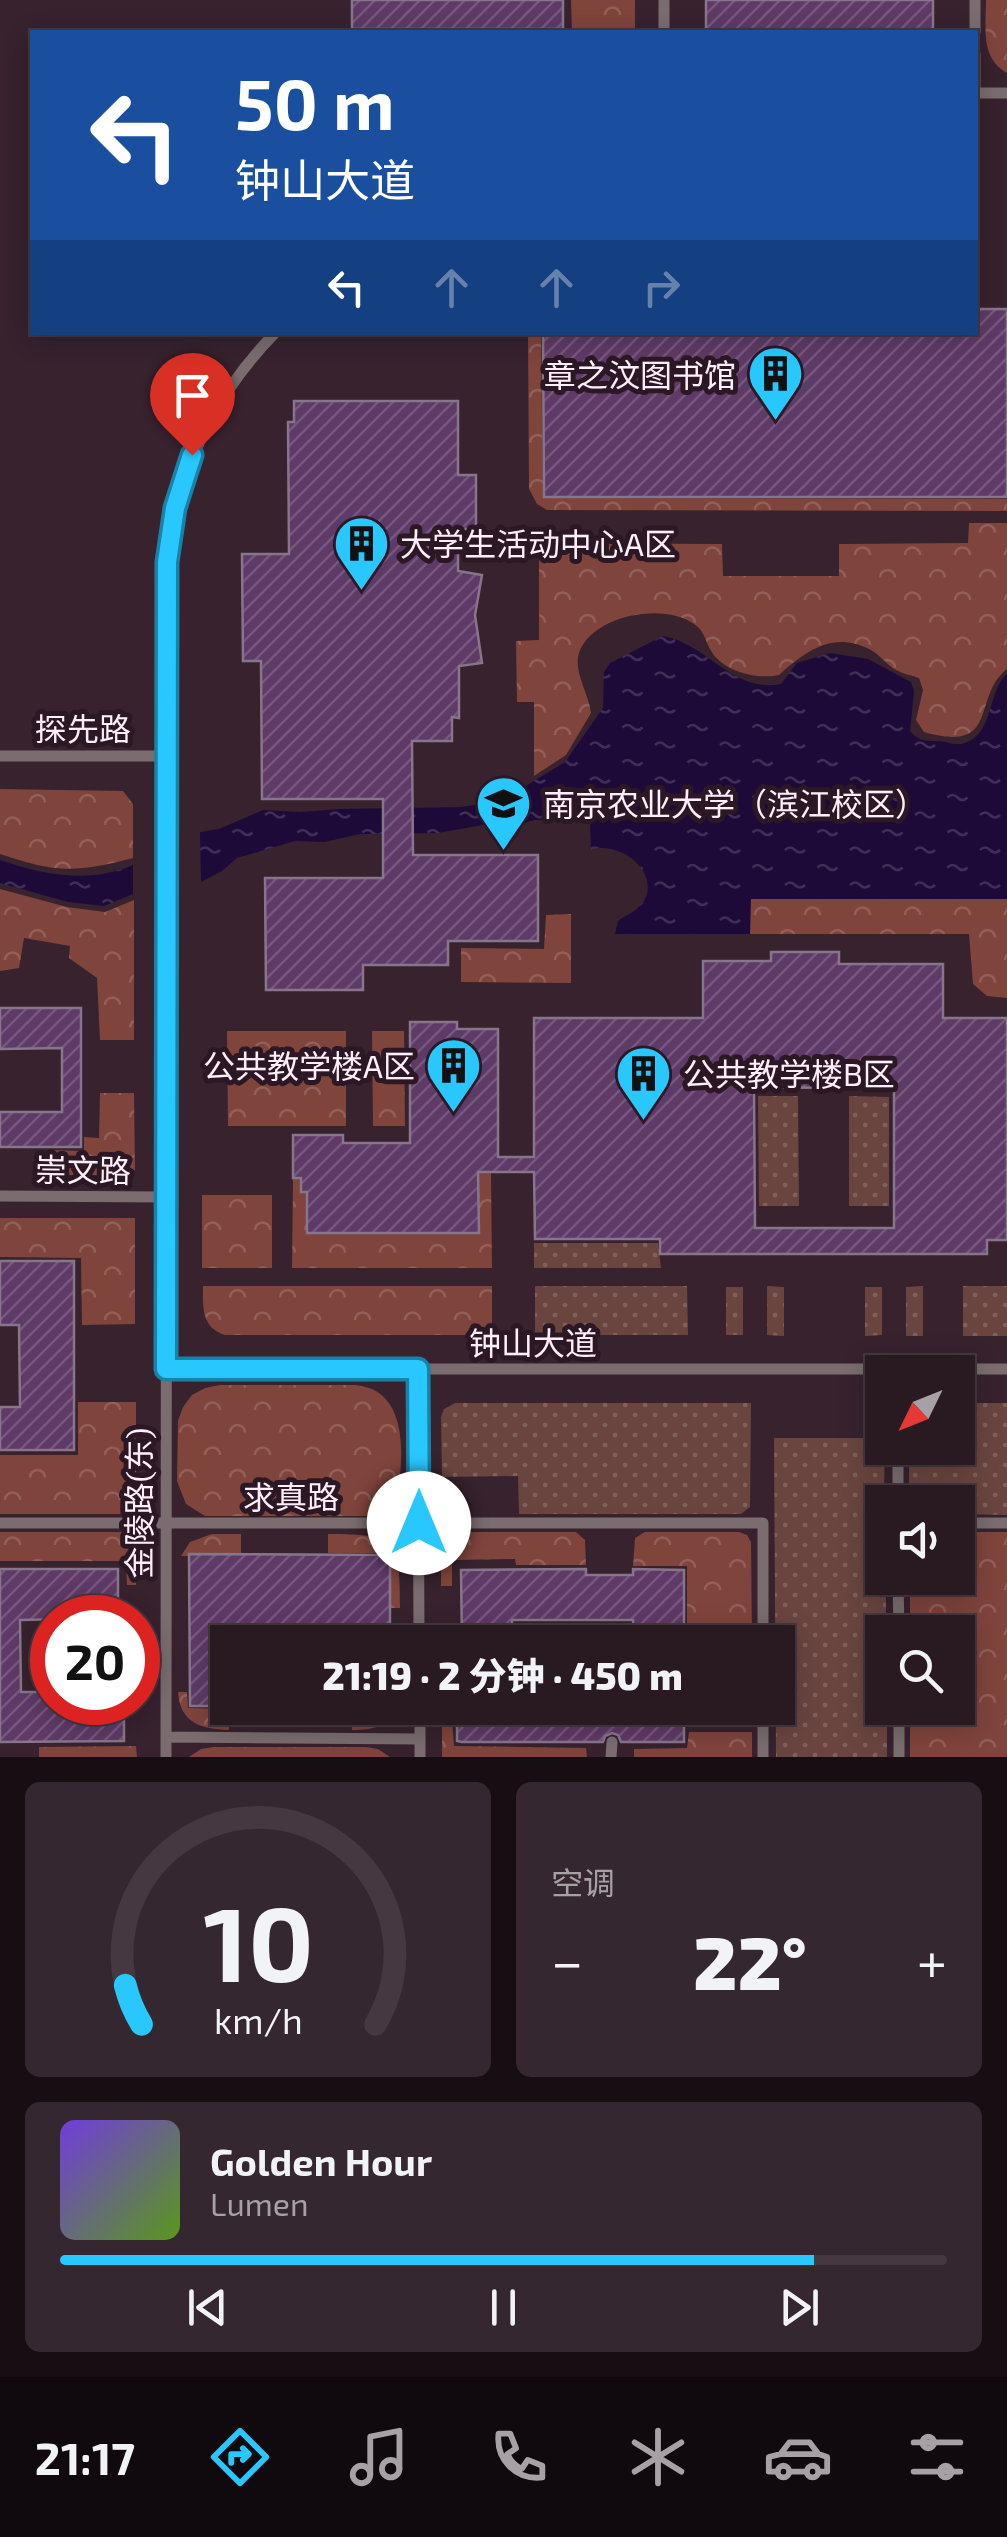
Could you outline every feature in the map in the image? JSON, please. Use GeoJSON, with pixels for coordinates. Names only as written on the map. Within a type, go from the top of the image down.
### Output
{"type":"FeatureCollection","features":[{"type":"Feature","properties":{"kind":"lane"},"geometry":{"type":"LineString","coordinates":[[664,0],[664,30]]}},
{"type":"Feature","properties":{"kind":"lane"},"geometry":{"type":"LineString","coordinates":[[975,0],[975,30]]}},
{"type":"Feature","properties":{"kind":"lane"},"geometry":{"type":"LineString","coordinates":[[978,93],[1007,93]]}},
{"type":"Feature","properties":{"kind":"lane"},"geometry":{"type":"LineString","coordinates":[[166,1369],[166,576],[175,508],[192,455],[217,406],[273,335]]}},
{"type":"Feature","properties":{"kind":"lane","name":"探先路"},"geometry":{"type":"LineString","coordinates":[[0,756],[166,756]]}},
{"type":"Feature","properties":{"kind":"lane","name":"崇文路"},"geometry":{"type":"LineString","coordinates":[[0,1196],[166,1197]]}},
{"type":"Feature","properties":{"kind":"lane","name":"钟山大道"},"geometry":{"type":"LineString","coordinates":[[166,1369],[865,1371]]}},
{"type":"Feature","properties":{"kind":"lane","name":"金陵路(东)"},"geometry":{"type":"LineString","coordinates":[[166,1369],[166,1757]]}},
{"type":"Feature","properties":{"kind":"lane"},"geometry":{"type":"LineString","coordinates":[[418,1369],[419,1625]]}},
{"type":"Feature","properties":{"kind":"lane","name":"钟山大道"},"geometry":{"type":"LineString","coordinates":[[975,1370],[1007,1369]]}},
{"type":"Feature","properties":{"kind":"lane","name":"求真路"},"geometry":{"type":"LineString","coordinates":[[0,1523],[762,1523],[763,1625]]}},
{"type":"Feature","properties":{"kind":"lane"},"geometry":{"type":"LineString","coordinates":[[975,1523],[1007,1523]]}},
{"type":"Feature","properties":{"kind":"lane"},"geometry":{"type":"LineString","coordinates":[[420,1725],[420,1757]]}},
{"type":"Feature","properties":{"kind":"lane"},"geometry":{"type":"LineString","coordinates":[[763,1725],[763,1757]]}},
{"type":"Feature","properties":{"kind":"lane"},"geometry":{"type":"LineString","coordinates":[[899,1725],[899,1757]]}},
{"type":"Feature","properties":{"kind":"lane"},"geometry":{"type":"LineString","coordinates":[[166,1736],[420,1739]]}},
{"type":"Feature","properties":{"kind":"lane"},"geometry":{"type":"LineString","coordinates":[[611,1757],[612,1742]]}},
{"type":"Feature","properties":{"kind":"shaded area"},"geometry":{"type":"Polygon","coordinates":[[[758,1096],[798,1096],[799,1206],[759,1206],[758,1096]]]}},
{"type":"Feature","properties":{"kind":"shaded area"},"geometry":{"type":"Polygon","coordinates":[[[849,1096],[889,1097],[889,1206],[849,1206],[849,1096]]]}},
{"type":"Feature","properties":{"kind":"shaded area"},"geometry":{"type":"Polygon","coordinates":[[[534,1243],[658,1243],[661,1268],[534,1268],[534,1243]]]}},
{"type":"Feature","properties":{"kind":"shaded area"},"geometry":{"type":"Polygon","coordinates":[[[535,1286],[687,1286],[688,1335],[535,1335],[535,1286]]]}},
{"type":"Feature","properties":{"kind":"shaded area"},"geometry":{"type":"Polygon","coordinates":[[[767,1286],[784,1287],[784,1336],[767,1335],[767,1286]]]}},
{"type":"Feature","properties":{"kind":"shaded area"},"geometry":{"type":"Polygon","coordinates":[[[923,1286],[923,1336],[906,1336],[906,1287],[923,1286]]]}},
{"type":"Feature","properties":{"kind":"shaded area"},"geometry":{"type":"Polygon","coordinates":[[[963,1286],[1007,1286],[1007,1336],[963,1336],[963,1286]]]}},
{"type":"Feature","properties":{"kind":"shaded area"},"geometry":{"type":"Polygon","coordinates":[[[726,1287],[743,1287],[743,1335],[726,1335],[726,1287]]]}},
{"type":"Feature","properties":{"kind":"shaded area"},"geometry":{"type":"Polygon","coordinates":[[[865,1287],[882,1287],[882,1335],[865,1336],[865,1287]]]}},
{"type":"Feature","properties":{"kind":"shaded area"},"geometry":{"type":"Polygon","coordinates":[[[455,1403],[751,1403],[750,1507],[741,1514],[519,1514],[518,1476],[442,1477],[441,1417],[444,1409],[455,1403]]]}},
{"type":"Feature","properties":{"kind":"shaded area"},"geometry":{"type":"Polygon","coordinates":[[[975,1403],[1007,1403],[1007,1515],[975,1514],[975,1485],[909,1485],[909,1465],[975,1465],[975,1403]]]}},
{"type":"Feature","properties":{"kind":"shaded area"},"geometry":{"type":"Polygon","coordinates":[[[774,1438],[865,1438],[865,1465],[885,1465],[884,1485],[865,1485],[865,1595],[886,1595],[886,1615],[865,1615],[865,1725],[887,1725],[887,1757],[776,1757],[776,1725],[795,1725],[795,1625],[775,1625],[774,1438]]]}},
{"type":"Feature","properties":{"kind":"green space"},"geometry":{"type":"Polygon","coordinates":[[[571,0],[635,0],[635,30],[572,30],[571,0]]]}},
{"type":"Feature","properties":{"kind":"green space"},"geometry":{"type":"Polygon","coordinates":[[[986,0],[1007,0],[1007,73],[998,67],[988,50],[986,0]]]}},
{"type":"Feature","properties":{"kind":"green space"},"geometry":{"type":"Polygon","coordinates":[[[528,335],[541,335],[543,498],[1007,499],[1007,511],[547,510],[537,504],[529,489],[528,335]]]}},
{"type":"Feature","properties":{"kind":"green space"},"geometry":{"type":"Polygon","coordinates":[[[969,523],[1007,523],[1007,669],[996,681],[975,729],[948,737],[924,732],[916,720],[923,690],[919,678],[896,670],[857,644],[821,646],[779,675],[750,675],[715,657],[694,624],[681,617],[648,613],[613,621],[586,640],[579,653],[578,668],[591,713],[566,755],[534,776],[534,702],[517,702],[516,641],[539,640],[539,543],[722,544],[723,576],[839,576],[839,544],[968,543],[969,523]]]}},
{"type":"Feature","properties":{"kind":"green space"},"geometry":{"type":"Polygon","coordinates":[[[0,789],[123,791],[133,804],[133,858],[66,869],[0,854],[0,789]]]}},
{"type":"Feature","properties":{"kind":"green space"},"geometry":{"type":"Polygon","coordinates":[[[0,889],[67,907],[105,912],[134,900],[134,1040],[100,1040],[97,978],[69,958],[70,946],[24,938],[19,968],[0,971],[0,889]]]}},
{"type":"Feature","properties":{"kind":"green space"},"geometry":{"type":"Polygon","coordinates":[[[750,899],[1007,899],[1007,998],[987,996],[973,984],[969,934],[750,934],[750,899]]]}},
{"type":"Feature","properties":{"kind":"green space"},"geometry":{"type":"Polygon","coordinates":[[[571,914],[571,983],[461,982],[461,948],[544,949],[546,915],[571,914]]]}},
{"type":"Feature","properties":{"kind":"green space"},"geometry":{"type":"Polygon","coordinates":[[[227,1031],[346,1031],[346,1126],[228,1126],[227,1031]]]}},
{"type":"Feature","properties":{"kind":"green space"},"geometry":{"type":"Polygon","coordinates":[[[372,1031],[404,1031],[405,1126],[373,1126],[372,1031]]]}},
{"type":"Feature","properties":{"kind":"green space"},"geometry":{"type":"Polygon","coordinates":[[[100,1093],[134,1093],[135,1175],[50,1175],[50,1150],[84,1151],[84,1137],[99,1138],[100,1093]]]}},
{"type":"Feature","properties":{"kind":"green space"},"geometry":{"type":"Polygon","coordinates":[[[478,1172],[491,1172],[492,1268],[292,1268],[293,1178],[301,1178],[301,1191],[307,1192],[307,1233],[478,1233],[478,1172]]]}},
{"type":"Feature","properties":{"kind":"green space"},"geometry":{"type":"Polygon","coordinates":[[[202,1195],[272,1195],[272,1268],[202,1268],[202,1195]]]}},
{"type":"Feature","properties":{"kind":"green space"},"geometry":{"type":"Polygon","coordinates":[[[0,1218],[135,1218],[135,1324],[82,1325],[81,1258],[0,1257],[0,1218]]]}},
{"type":"Feature","properties":{"kind":"green space"},"geometry":{"type":"Polygon","coordinates":[[[203,1286],[492,1286],[492,1335],[225,1335],[207,1322],[203,1286]]]}},
{"type":"Feature","properties":{"kind":"green space"},"geometry":{"type":"Polygon","coordinates":[[[220,1385],[355,1385],[372,1389],[384,1398],[398,1425],[398,1491],[385,1509],[365,1516],[205,1516],[186,1504],[177,1481],[178,1421],[192,1395],[220,1385]]]}},
{"type":"Feature","properties":{"kind":"green space"},"geometry":{"type":"Polygon","coordinates":[[[78,1402],[136,1402],[136,1514],[0,1514],[0,1455],[78,1455],[78,1402]]]}},
{"type":"Feature","properties":{"kind":"green space"},"geometry":{"type":"Polygon","coordinates":[[[0,1532],[136,1532],[136,1585],[127,1585],[126,1561],[0,1561],[0,1532]]]}},
{"type":"Feature","properties":{"kind":"green space"},"geometry":{"type":"Polygon","coordinates":[[[441,1532],[576,1532],[585,1540],[586,1565],[516,1565],[515,1559],[452,1560],[452,1586],[441,1586],[441,1532]]]}},
{"type":"Feature","properties":{"kind":"green space"},"geometry":{"type":"Polygon","coordinates":[[[645,1532],[747,1535],[751,1542],[752,1625],[687,1625],[687,1566],[633,1566],[635,1538],[645,1532]]]}},
{"type":"Feature","properties":{"kind":"green space"},"geometry":{"type":"Polygon","coordinates":[[[975,1532],[1007,1532],[1007,1757],[910,1757],[910,1725],[975,1725],[975,1615],[910,1615],[910,1595],[975,1595],[975,1532]]]}},
{"type":"Feature","properties":{"kind":"green space"},"geometry":{"type":"Polygon","coordinates":[[[212,1534],[241,1534],[241,1553],[181,1556],[190,1542],[212,1534]]]}},
{"type":"Feature","properties":{"kind":"green space"},"geometry":{"type":"Polygon","coordinates":[[[328,1534],[368,1536],[390,1545],[398,1568],[400,1608],[391,1608],[391,1553],[328,1553],[328,1534]]]}},
{"type":"Feature","properties":{"kind":"green space"},"geometry":{"type":"Polygon","coordinates":[[[178,1692],[187,1692],[188,1708],[210,1709],[210,1725],[229,1725],[229,1730],[194,1722],[178,1692]]]}},
{"type":"Feature","properties":{"kind":"green space"},"geometry":{"type":"Polygon","coordinates":[[[352,1725],[380,1725],[366,1729],[352,1730],[352,1725]]]}},
{"type":"Feature","properties":{"kind":"green space"},"geometry":{"type":"Polygon","coordinates":[[[442,1725],[452,1725],[454,1746],[586,1748],[587,1757],[442,1757],[442,1725]]]}},
{"type":"Feature","properties":{"kind":"green space"},"geometry":{"type":"Polygon","coordinates":[[[688,1725],[752,1725],[752,1727],[688,1725]]]}},
{"type":"Feature","properties":{"kind":"green space"},"geometry":{"type":"Polygon","coordinates":[[[689,1732],[752,1732],[752,1757],[634,1757],[634,1749],[687,1748],[689,1732]]]}},
{"type":"Feature","properties":{"kind":"green space"},"geometry":{"type":"Polygon","coordinates":[[[136,1746],[137,1757],[39,1757],[39,1747],[136,1746]]]}},
{"type":"Feature","properties":{"kind":"green space"},"geometry":{"type":"Polygon","coordinates":[[[213,1747],[366,1747],[390,1757],[189,1757],[213,1747]]]}},
{"type":"Feature","properties":{"kind":"water"},"geometry":{"type":"Polygon","coordinates":[[[663,636],[692,647],[748,682],[764,685],[781,684],[797,663],[830,653],[868,659],[911,682],[913,734],[922,740],[955,744],[972,740],[980,733],[1000,682],[1007,674],[1007,899],[751,899],[750,934],[615,934],[618,921],[644,901],[647,879],[634,860],[624,854],[602,848],[591,850],[590,820],[534,820],[438,833],[360,834],[325,842],[295,841],[237,858],[201,882],[200,832],[219,829],[263,810],[462,807],[501,801],[565,762],[603,708],[604,672],[610,663],[663,636]]]}},
{"type":"Feature","properties":{"kind":"water"},"geometry":{"type":"Polygon","coordinates":[[[0,860],[33,870],[83,876],[133,865],[133,894],[104,906],[68,902],[0,883],[0,860]]]}},
{"type":"Feature","properties":{"kind":"building"},"geometry":{"type":"Polygon","coordinates":[[[352,0],[563,0],[563,29],[352,29],[352,0]]]}},
{"type":"Feature","properties":{"kind":"building"},"geometry":{"type":"Polygon","coordinates":[[[706,0],[933,0],[933,30],[706,30],[706,0]]]}},
{"type":"Feature","properties":{"kind":"building","name":"章之汶图书馆"},"geometry":{"type":"Polygon","coordinates":[[[978,309],[1007,309],[1007,497],[544,497],[543,335],[978,335],[978,309]]]}},
{"type":"Feature","properties":{"kind":"building","name":"大学生活动中心A区"},"geometry":{"type":"Polygon","coordinates":[[[294,401],[458,401],[458,475],[476,475],[476,529],[458,529],[458,571],[482,575],[475,615],[482,663],[459,666],[459,718],[452,717],[452,741],[412,741],[413,855],[538,855],[538,941],[448,941],[448,965],[363,965],[363,990],[266,990],[265,878],[383,878],[383,799],[262,799],[261,661],[243,661],[242,554],[289,554],[288,422],[294,422],[294,401]]]}},
{"type":"Feature","properties":{"kind":"building"},"geometry":{"type":"Polygon","coordinates":[[[771,952],[839,952],[839,964],[943,964],[943,1018],[1007,1018],[1007,1240],[987,1240],[987,1254],[660,1254],[660,1239],[535,1239],[534,1172],[478,1172],[479,1233],[307,1233],[307,1192],[301,1192],[301,1178],[293,1178],[293,1135],[343,1135],[343,1143],[410,1143],[410,1022],[457,1022],[457,1029],[498,1029],[498,1157],[534,1157],[534,1018],[703,1018],[703,961],[771,961],[771,952]],[[894,1087],[754,1088],[755,1228],[894,1228],[894,1087]]]}},
{"type":"Feature","properties":{"kind":"building"},"geometry":{"type":"Polygon","coordinates":[[[0,1008],[81,1008],[81,1147],[0,1147],[0,1112],[62,1112],[62,1048],[0,1049],[0,1008]]]}},
{"type":"Feature","properties":{"kind":"building"},"geometry":{"type":"Polygon","coordinates":[[[0,1261],[74,1261],[74,1450],[0,1450],[0,1407],[20,1407],[19,1325],[0,1325],[0,1261]]]}},
{"type":"Feature","properties":{"kind":"building"},"geometry":{"type":"Polygon","coordinates":[[[189,1554],[390,1555],[390,1625],[210,1625],[210,1706],[190,1706],[189,1554]]]}},
{"type":"Feature","properties":{"kind":"building"},"geometry":{"type":"Polygon","coordinates":[[[0,1569],[118,1569],[118,1595],[30,1595],[30,1620],[20,1620],[21,1692],[30,1692],[30,1725],[124,1725],[124,1741],[0,1742],[0,1569]]]}},
{"type":"Feature","properties":{"kind":"building"},"geometry":{"type":"Polygon","coordinates":[[[586,1569],[586,1575],[633,1575],[633,1569],[684,1570],[684,1625],[633,1625],[633,1620],[512,1620],[512,1625],[462,1625],[461,1570],[586,1569]]]}},
{"type":"Feature","properties":{"kind":"building"},"geometry":{"type":"Polygon","coordinates":[[[457,1725],[684,1725],[684,1742],[621,1742],[612,1733],[603,1742],[457,1741],[457,1725]]]}},
{"type":"Feature","properties":{"kind":"place","name":"章之汶图书馆"},"geometry":{"type":"Point","coordinates":[775,423]}},
{"type":"Feature","properties":{"kind":"place","name":"大学生活动中心A区"},"geometry":{"type":"Point","coordinates":[361,592]}},
{"type":"Feature","properties":{"kind":"place","name":"南京农业大学（滨江校区）"},"geometry":{"type":"Point","coordinates":[504,852]}},
{"type":"Feature","properties":{"kind":"place","name":"公共教学楼A区"},"geometry":{"type":"Point","coordinates":[454,1114]}},
{"type":"Feature","properties":{"kind":"place","name":"公共教学楼B区"},"geometry":{"type":"Point","coordinates":[644,1122]}},
{"type":"Feature","properties":{"kind":"route"},"geometry":{"type":"LineString","coordinates":[[192,455],[175,508],[167,562],[166,1369],[418,1369],[419,1523]]}}]}
